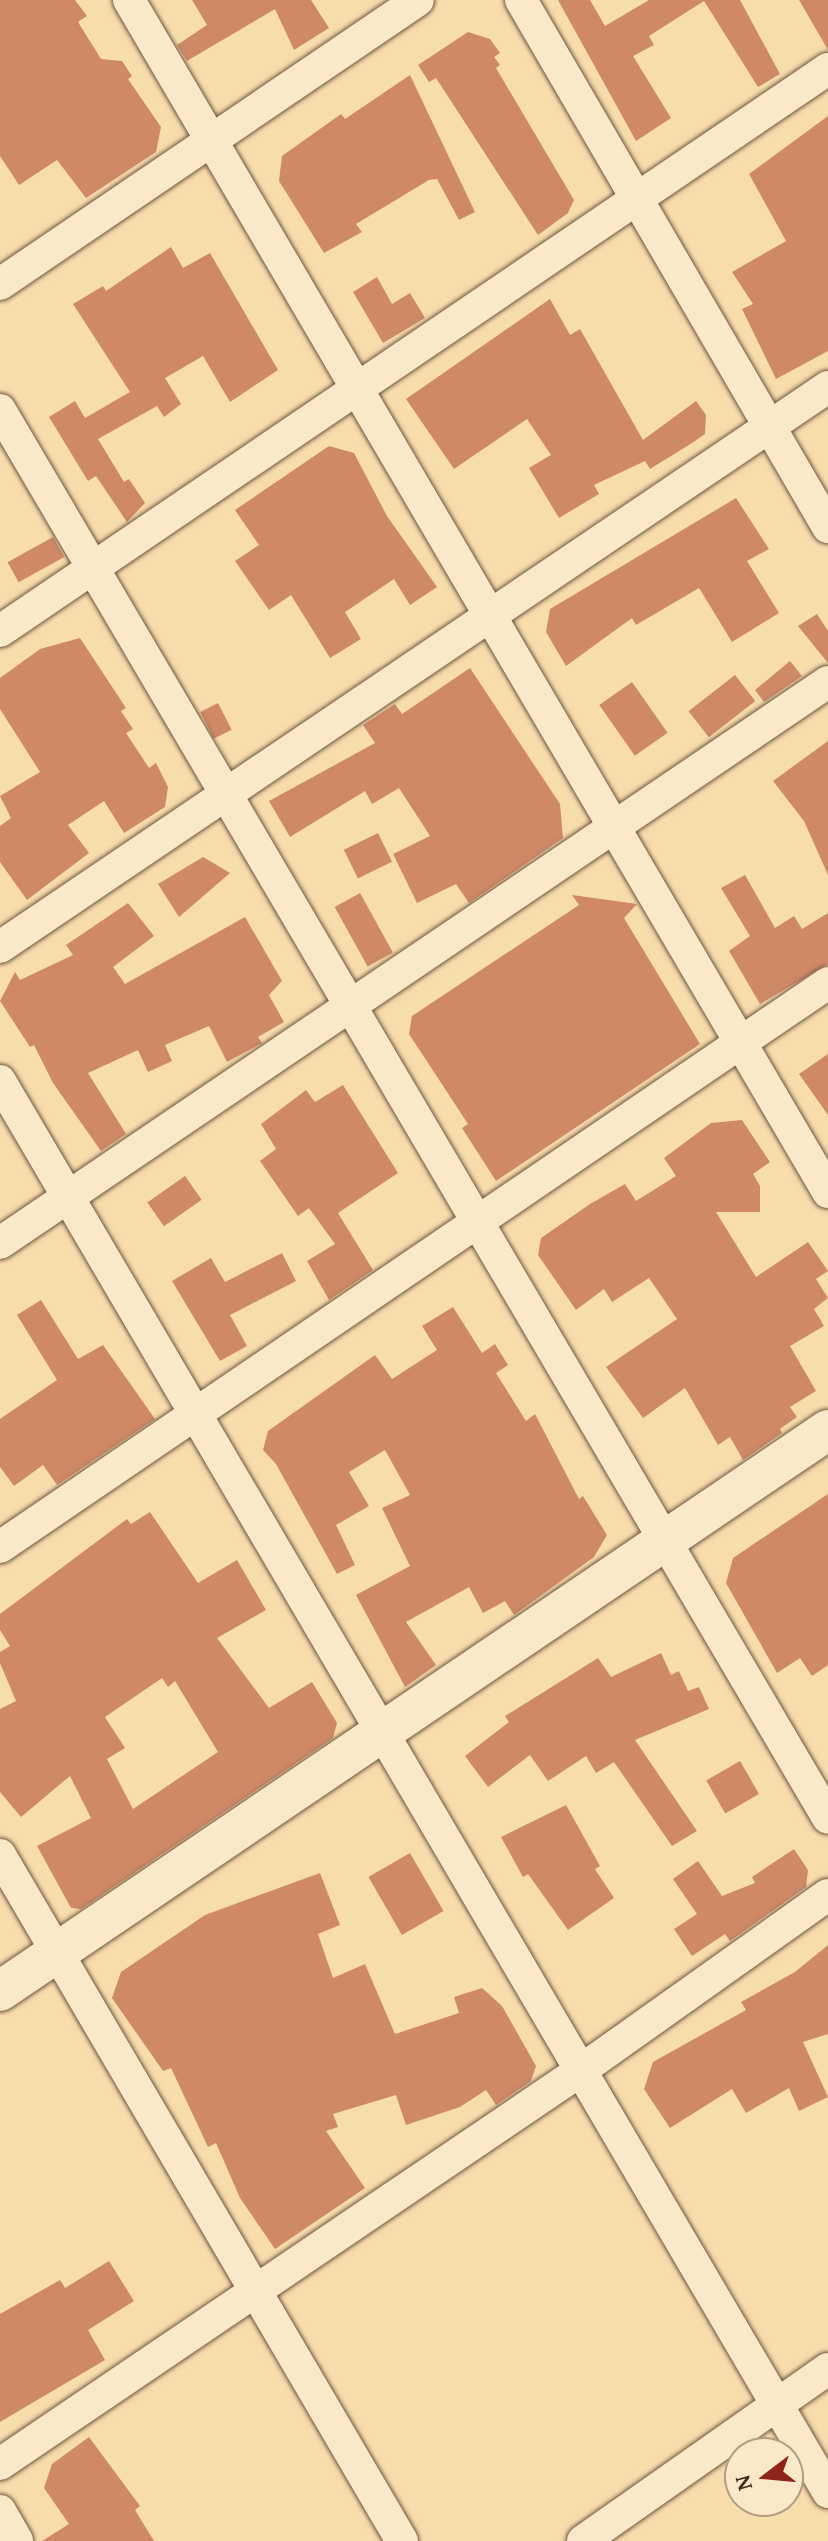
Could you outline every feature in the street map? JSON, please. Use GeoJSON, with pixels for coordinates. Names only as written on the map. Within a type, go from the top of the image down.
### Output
{"type":"FeatureCollection","features":[{"type":"Feature","properties":{"kind":"street"},"geometry":{"type":"LineString","coordinates":[[129,0],[828,1192]]}},
{"type":"Feature","properties":{"kind":"street"},"geometry":{"type":"LineString","coordinates":[[0,284],[418,0]]}},
{"type":"Feature","properties":{"kind":"street"},"geometry":{"type":"LineString","coordinates":[[521,0],[828,527]]}},
{"type":"Feature","properties":{"kind":"street"},"geometry":{"type":"LineString","coordinates":[[0,631],[828,69]]}},
{"type":"Feature","properties":{"kind":"street"},"geometry":{"type":"LineString","coordinates":[[0,947],[828,387]]}},
{"type":"Feature","properties":{"kind":"street"},"geometry":{"type":"LineString","coordinates":[[0,410],[828,1818]]}},
{"type":"Feature","properties":{"kind":"street"},"geometry":{"type":"LineString","coordinates":[[0,1243],[828,682]]}},
{"type":"Feature","properties":{"kind":"street"},"geometry":{"type":"LineString","coordinates":[[0,1547],[828,983]]}},
{"type":"Feature","properties":{"kind":"street"},"geometry":{"type":"LineString","coordinates":[[0,1081],[828,2492]]}},
{"type":"Feature","properties":{"kind":"street"},"geometry":{"type":"LineString","coordinates":[[0,1991],[383,1735],[828,1430]]}},
{"type":"Feature","properties":{"kind":"street"},"geometry":{"type":"LineString","coordinates":[[0,1855],[402,2541]]}},
{"type":"Feature","properties":{"kind":"street"},"geometry":{"type":"LineString","coordinates":[[0,2464],[580,2071],[828,1895]]}},
{"type":"Feature","properties":{"kind":"street"},"geometry":{"type":"LineString","coordinates":[[583,2541],[828,2369]]}},
{"type":"Feature","properties":{"kind":"street"},"geometry":{"type":"LineString","coordinates":[[0,2511],[17,2541]]}},
{"type":"Feature","properties":{"kind":"building"},"geometry":{"type":"Polygon","coordinates":[[[0,0],[75,0],[87,16],[78,22],[101,59],[122,61],[132,76],[128,79],[161,127],[156,152],[86,198],[57,160],[19,185],[0,156],[0,0]]]}},
{"type":"Feature","properties":{"kind":"building"},"geometry":{"type":"Polygon","coordinates":[[[192,0],[311,0],[329,28],[294,50],[275,9],[187,61],[177,45],[207,25],[192,0]]]}},
{"type":"Feature","properties":{"kind":"building"},"geometry":{"type":"Polygon","coordinates":[[[558,0],[590,0],[605,26],[649,0],[740,0],[780,74],[758,87],[704,1],[649,36],[654,45],[633,56],[671,118],[636,141],[558,0]]]}},
{"type":"Feature","properties":{"kind":"building"},"geometry":{"type":"Polygon","coordinates":[[[799,0],[828,0],[828,50],[799,0]]]}},
{"type":"Feature","properties":{"kind":"building"},"geometry":{"type":"Polygon","coordinates":[[[468,32],[490,39],[500,53],[494,57],[500,65],[496,68],[574,200],[568,213],[538,235],[436,78],[429,82],[418,65],[468,32]]]}},
{"type":"Feature","properties":{"kind":"building"},"geometry":{"type":"Polygon","coordinates":[[[410,75],[475,212],[459,220],[437,179],[429,180],[356,224],[362,232],[324,253],[279,181],[282,156],[341,114],[345,119],[410,75]]]}},
{"type":"Feature","properties":{"kind":"building"},"geometry":{"type":"Polygon","coordinates":[[[828,116],[828,351],[776,379],[742,309],[753,304],[732,272],[786,241],[749,174],[828,116]]]}},
{"type":"Feature","properties":{"kind":"building"},"geometry":{"type":"Polygon","coordinates":[[[171,247],[183,268],[210,253],[278,370],[230,402],[203,356],[165,378],[181,404],[164,417],[157,406],[98,439],[124,482],[129,479],[145,503],[127,522],[96,476],[88,481],[49,417],[75,401],[85,418],[130,392],[73,304],[103,286],[106,291],[171,247]]]}},
{"type":"Feature","properties":{"kind":"building"},"geometry":{"type":"Polygon","coordinates":[[[377,277],[392,304],[410,293],[425,318],[383,343],[353,292],[377,277]]]}},
{"type":"Feature","properties":{"kind":"building"},"geometry":{"type":"Polygon","coordinates":[[[550,299],[570,335],[580,329],[643,440],[696,401],[706,415],[705,434],[650,469],[645,461],[594,485],[599,494],[559,518],[529,468],[551,455],[527,419],[454,469],[406,399],[550,299]]]}},
{"type":"Feature","properties":{"kind":"building"},"geometry":{"type":"Polygon","coordinates":[[[329,446],[354,453],[387,516],[437,587],[410,605],[394,579],[345,612],[361,639],[330,658],[291,595],[269,610],[235,561],[259,545],[235,510],[329,446]]]}},
{"type":"Feature","properties":{"kind":"building"},"geometry":{"type":"Polygon","coordinates":[[[736,498],[769,549],[747,561],[779,613],[732,642],[699,588],[636,625],[632,618],[566,666],[546,632],[550,609],[736,498]]]}},
{"type":"Feature","properties":{"kind":"building"},"geometry":{"type":"Polygon","coordinates":[[[53,537],[64,557],[19,582],[8,562],[53,537]]]}},
{"type":"Feature","properties":{"kind":"building"},"geometry":{"type":"Polygon","coordinates":[[[817,614],[828,631],[828,663],[798,626],[817,614]]]}},
{"type":"Feature","properties":{"kind":"building"},"geometry":{"type":"Polygon","coordinates":[[[80,638],[126,708],[121,711],[133,729],[126,733],[149,768],[156,763],[168,787],[165,807],[124,833],[104,801],[68,825],[89,853],[27,900],[0,862],[0,826],[11,818],[0,796],[40,772],[0,709],[0,678],[40,649],[80,638]]]}},
{"type":"Feature","properties":{"kind":"building"},"geometry":{"type":"Polygon","coordinates":[[[790,661],[802,676],[764,702],[755,690],[790,661]]]}},
{"type":"Feature","properties":{"kind":"building"},"geometry":{"type":"Polygon","coordinates":[[[470,668],[560,804],[563,838],[469,903],[456,884],[417,903],[393,854],[430,836],[399,788],[372,804],[365,791],[290,837],[269,801],[375,743],[363,725],[395,704],[402,714],[470,668]]]}},
{"type":"Feature","properties":{"kind":"building"},"geometry":{"type":"Polygon","coordinates":[[[735,675],[755,701],[709,737],[689,711],[735,675]]]}},
{"type":"Feature","properties":{"kind":"building"},"geometry":{"type":"Polygon","coordinates":[[[632,682],[668,733],[635,756],[599,705],[632,682]]]}},
{"type":"Feature","properties":{"kind":"building"},"geometry":{"type":"Polygon","coordinates":[[[218,703],[232,730],[214,739],[200,712],[218,703]]]}},
{"type":"Feature","properties":{"kind":"building"},"geometry":{"type":"Polygon","coordinates":[[[828,741],[828,875],[804,821],[773,781],[828,741]]]}},
{"type":"Feature","properties":{"kind":"building"},"geometry":{"type":"Polygon","coordinates":[[[378,833],[392,862],[358,878],[344,850],[378,833]]]}},
{"type":"Feature","properties":{"kind":"building"},"geometry":{"type":"Polygon","coordinates":[[[203,857],[230,873],[179,917],[158,884],[203,857]]]}},
{"type":"Feature","properties":{"kind":"building"},"geometry":{"type":"Polygon","coordinates":[[[745,875],[775,928],[794,916],[802,929],[828,913],[828,964],[760,1004],[729,951],[750,936],[721,888],[745,875]]]}},
{"type":"Feature","properties":{"kind":"building"},"geometry":{"type":"Polygon","coordinates":[[[360,893],[393,952],[368,967],[335,907],[360,893]]]}},
{"type":"Feature","properties":{"kind":"building"},"geometry":{"type":"Polygon","coordinates":[[[572,895],[637,904],[624,918],[700,1044],[496,1181],[462,1128],[468,1124],[409,1034],[412,1016],[579,905],[572,895]]]}},
{"type":"Feature","properties":{"kind":"building"},"geometry":{"type":"Polygon","coordinates":[[[128,903],[154,936],[113,967],[125,984],[245,917],[282,981],[269,995],[284,1022],[258,1037],[262,1043],[227,1062],[209,1026],[165,1045],[172,1061],[148,1072],[138,1050],[88,1073],[126,1134],[101,1151],[53,1083],[34,1045],[30,1047],[0,1001],[15,972],[20,980],[73,955],[66,945],[128,903]]]}},
{"type":"Feature","properties":{"kind":"building"},"geometry":{"type":"Polygon","coordinates":[[[828,1054],[828,1115],[799,1074],[828,1054]]]}},
{"type":"Feature","properties":{"kind":"building"},"geometry":{"type":"Polygon","coordinates":[[[343,1085],[398,1173],[338,1213],[373,1270],[329,1300],[307,1261],[335,1244],[309,1208],[298,1216],[260,1161],[276,1149],[261,1124],[306,1090],[315,1102],[343,1085]]]}},
{"type":"Feature","properties":{"kind":"building"},"geometry":{"type":"Polygon","coordinates":[[[742,1120],[770,1162],[753,1174],[760,1186],[760,1212],[716,1212],[756,1277],[808,1242],[828,1271],[816,1279],[828,1298],[814,1309],[824,1326],[790,1346],[816,1391],[790,1407],[797,1417],[780,1429],[782,1433],[743,1460],[730,1437],[718,1445],[685,1388],[643,1418],[606,1367],[677,1319],[649,1278],[612,1302],[604,1289],[576,1310],[538,1255],[541,1238],[590,1204],[625,1184],[636,1201],[676,1176],[664,1158],[711,1123],[742,1120]]]}},
{"type":"Feature","properties":{"kind":"building"},"geometry":{"type":"Polygon","coordinates":[[[185,1176],[202,1200],[164,1226],[147,1202],[185,1176]]]}},
{"type":"Feature","properties":{"kind":"building"},"geometry":{"type":"Polygon","coordinates":[[[282,1253],[296,1281],[230,1315],[247,1346],[220,1361],[172,1281],[211,1258],[225,1282],[282,1253]]]}},
{"type":"Feature","properties":{"kind":"building"},"geometry":{"type":"Polygon","coordinates":[[[41,1300],[78,1359],[103,1345],[155,1419],[57,1485],[43,1465],[14,1486],[0,1467],[0,1419],[57,1380],[17,1315],[41,1300]]]}},
{"type":"Feature","properties":{"kind":"building"},"geometry":{"type":"Polygon","coordinates":[[[453,1307],[482,1353],[495,1344],[508,1365],[496,1373],[526,1421],[535,1414],[579,1499],[583,1496],[607,1535],[594,1557],[514,1615],[505,1601],[483,1613],[469,1587],[406,1622],[436,1665],[405,1687],[356,1595],[410,1566],[382,1508],[410,1495],[385,1450],[349,1472],[369,1506],[336,1525],[355,1565],[337,1574],[276,1464],[263,1450],[268,1431],[375,1355],[392,1379],[437,1350],[422,1326],[453,1307]]]}},
{"type":"Feature","properties":{"kind":"building"},"geometry":{"type":"Polygon","coordinates":[[[828,1494],[828,1665],[812,1676],[800,1658],[777,1673],[726,1583],[733,1558],[828,1494]]]}},
{"type":"Feature","properties":{"kind":"building"},"geometry":{"type":"Polygon","coordinates":[[[150,1512],[198,1583],[237,1560],[266,1610],[217,1638],[269,1708],[312,1682],[337,1723],[333,1738],[81,1909],[71,1908],[37,1846],[91,1818],[70,1776],[21,1817],[0,1792],[0,1709],[16,1701],[0,1663],[0,1652],[10,1646],[0,1630],[0,1614],[127,1519],[131,1524],[150,1512]],[[162,1678],[105,1717],[125,1748],[107,1759],[133,1809],[218,1752],[175,1681],[168,1687],[162,1678]]]}},
{"type":"Feature","properties":{"kind":"building"},"geometry":{"type":"Polygon","coordinates":[[[661,1653],[671,1675],[679,1671],[688,1691],[699,1687],[709,1709],[635,1740],[697,1831],[672,1846],[614,1762],[596,1773],[586,1756],[548,1781],[530,1755],[488,1787],[465,1756],[509,1722],[505,1716],[598,1658],[611,1677],[661,1653]]]}},
{"type":"Feature","properties":{"kind":"building"},"geometry":{"type":"Polygon","coordinates":[[[740,1761],[759,1794],[725,1813],[706,1780],[740,1761]]]}},
{"type":"Feature","properties":{"kind":"building"},"geometry":{"type":"Polygon","coordinates":[[[566,1805],[600,1866],[595,1869],[614,1898],[568,1930],[528,1874],[523,1877],[501,1837],[566,1805]]]}},
{"type":"Feature","properties":{"kind":"building"},"geometry":{"type":"Polygon","coordinates":[[[794,1849],[808,1870],[806,1887],[730,1941],[725,1934],[692,1956],[674,1929],[697,1914],[673,1879],[698,1861],[722,1896],[755,1883],[752,1877],[794,1849]]]}},
{"type":"Feature","properties":{"kind":"building"},"geometry":{"type":"Polygon","coordinates":[[[410,1853],[444,1911],[402,1935],[368,1877],[410,1853]]]}},
{"type":"Feature","properties":{"kind":"building"},"geometry":{"type":"Polygon","coordinates":[[[320,1873],[340,1925],[318,1934],[333,1978],[365,1964],[395,2034],[459,2013],[454,1997],[482,1988],[502,2006],[536,2066],[531,2081],[496,2105],[486,2090],[460,2107],[406,2125],[396,2095],[333,2114],[338,2127],[326,2131],[365,2188],[275,2249],[240,2198],[216,2143],[208,2147],[171,2068],[163,2071],[112,1998],[121,1972],[205,1915],[320,1873]]]}},
{"type":"Feature","properties":{"kind":"building"},"geometry":{"type":"Polygon","coordinates":[[[828,1945],[828,2034],[803,2042],[828,2097],[799,2111],[789,2088],[746,2113],[732,2089],[670,2128],[644,2089],[653,2062],[746,2010],[741,2002],[795,1972],[828,1945]]]}},
{"type":"Feature","properties":{"kind":"building"},"geometry":{"type":"Polygon","coordinates":[[[109,2261],[134,2301],[88,2330],[105,2360],[0,2422],[0,2314],[60,2280],[65,2288],[109,2261]]]}},
{"type":"Feature","properties":{"kind":"building"},"geometry":{"type":"Polygon","coordinates":[[[89,2437],[140,2506],[135,2510],[154,2541],[42,2541],[69,2524],[44,2488],[52,2464],[89,2437]]]}}]}
